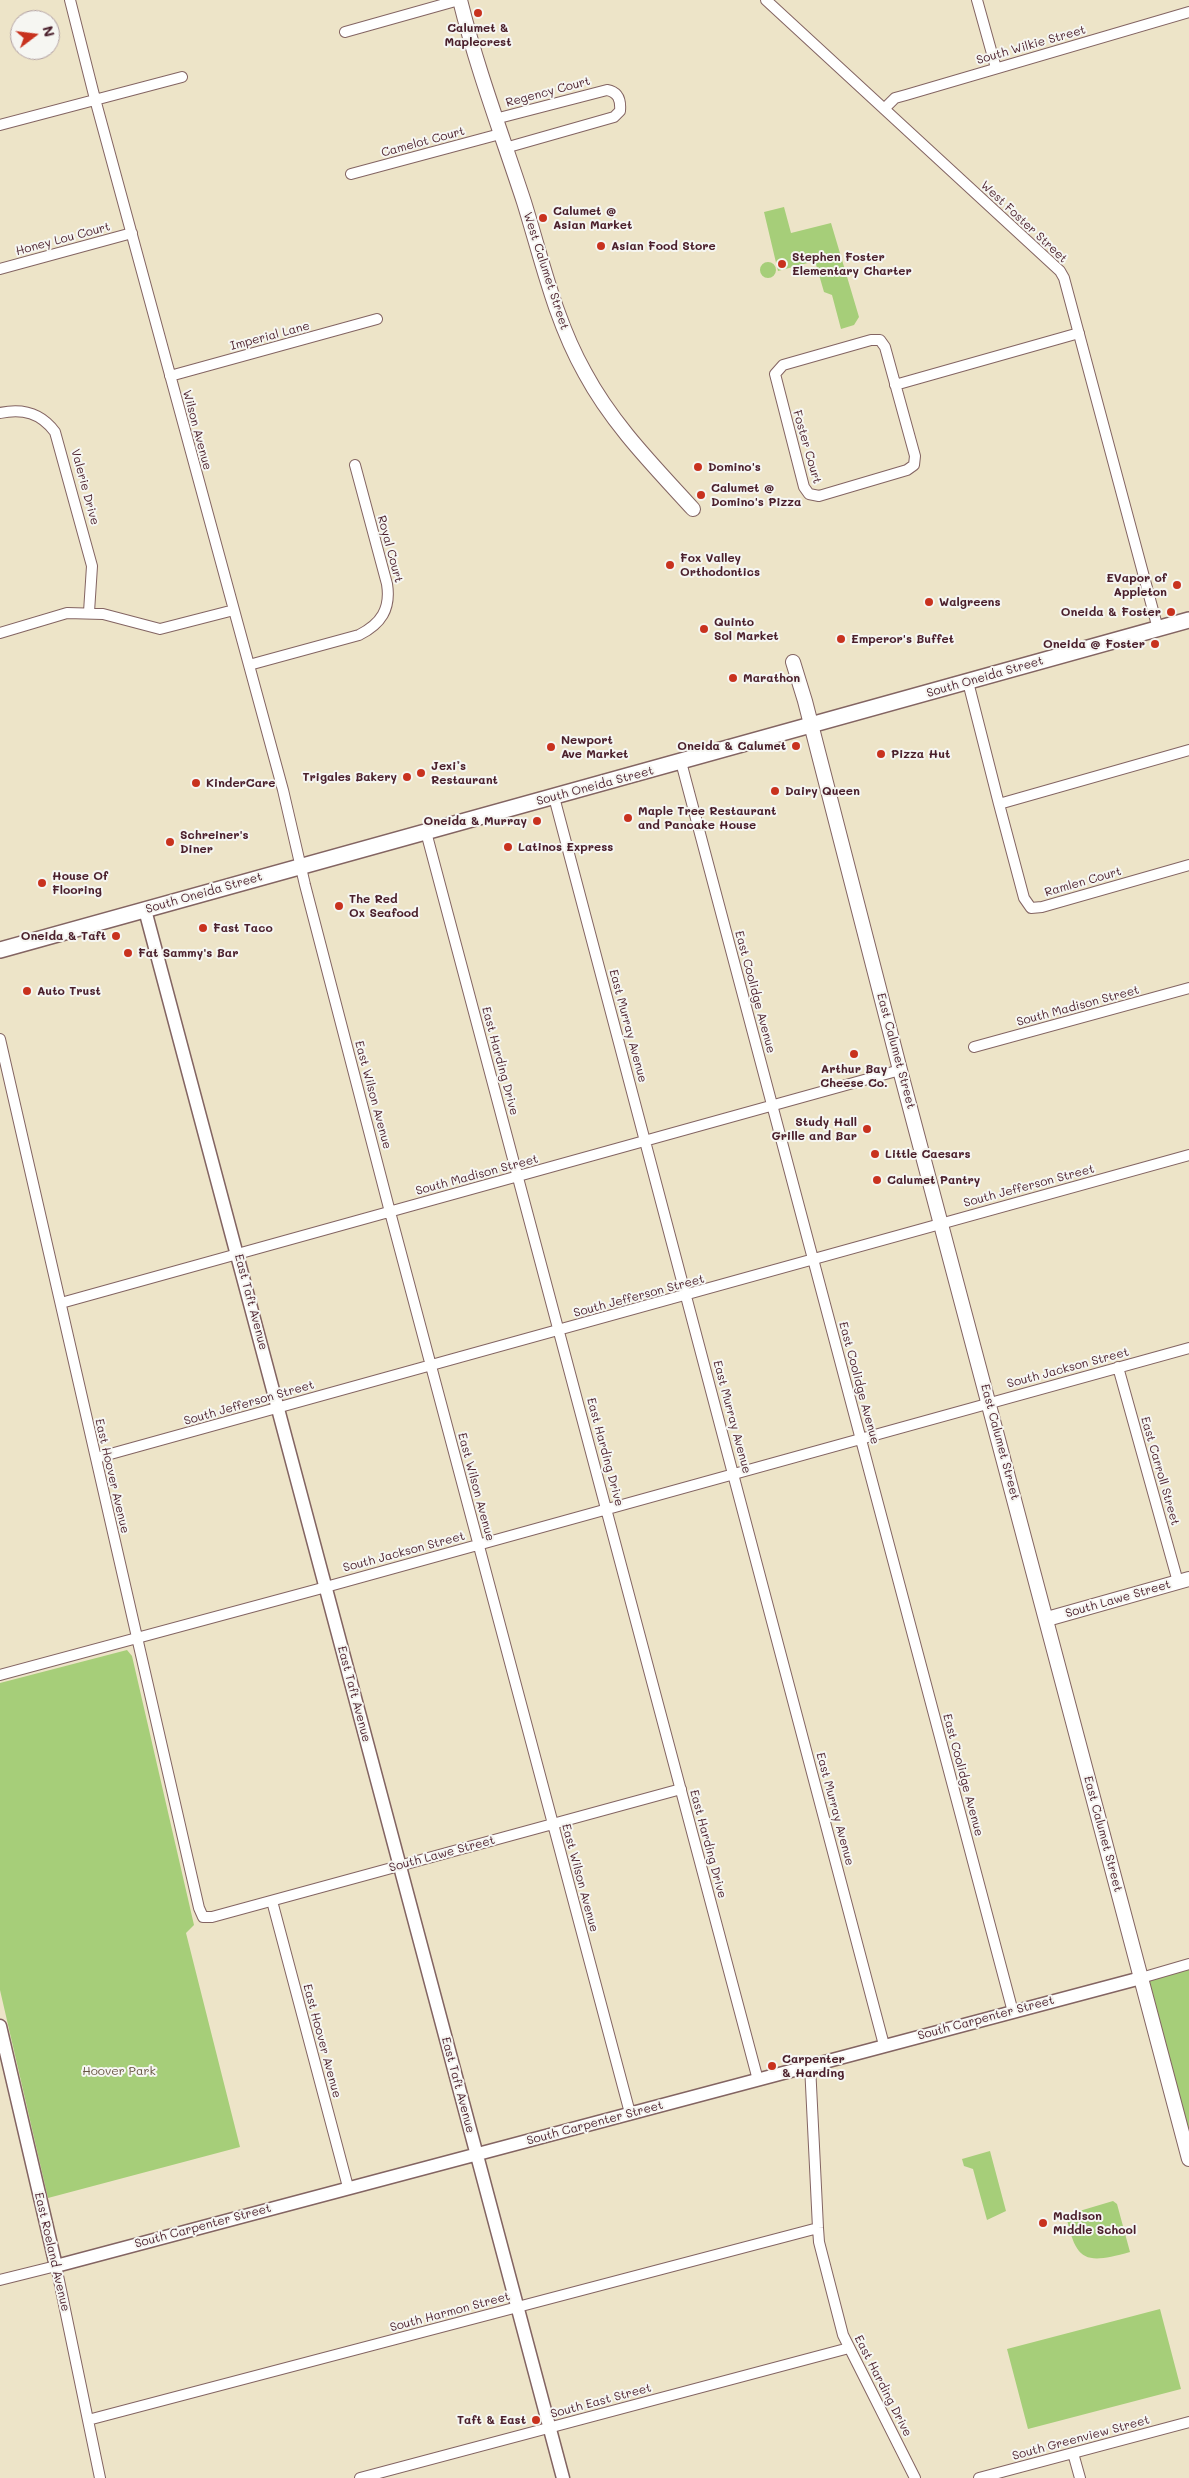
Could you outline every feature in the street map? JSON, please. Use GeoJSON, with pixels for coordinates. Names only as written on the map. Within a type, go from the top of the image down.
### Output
{"type":"FeatureCollection","features":[{"type":"Feature","properties":{"kind":"main road","name":"West Calumet Street"},"geometry":{"type":"LineString","coordinates":[[459,0],[479,71],[558,314],[584,373],[619,426],[693,509]]}},
{"type":"Feature","properties":{"kind":"main road","name":"South Oneida Street"},"geometry":{"type":"LineString","coordinates":[[0,950],[1189,620]]}},
{"type":"Feature","properties":{"kind":"main road"},"geometry":{"type":"LineString","coordinates":[[793,662],[811,725]]}},
{"type":"Feature","properties":{"kind":"main road","name":"East Calumet Street"},"geometry":{"type":"LineString","coordinates":[[811,725],[900,1070],[1189,2159]]}},
{"type":"Feature","properties":{"kind":"main road","name":"South Lawe Street"},"geometry":{"type":"LineString","coordinates":[[1046,1620],[1184,1580]]}},
{"type":"Feature","properties":{"kind":"street","name":"Wilson Avenue"},"geometry":{"type":"LineString","coordinates":[[70,0],[95,99],[283,790],[301,866]]}},
{"type":"Feature","properties":{"kind":"street"},"geometry":{"type":"LineString","coordinates":[[344,32],[459,0]]}},
{"type":"Feature","properties":{"kind":"street","name":"West Foster Street"},"geometry":{"type":"LineString","coordinates":[[766,0],[1060,271],[1067,285],[1158,628]]}},
{"type":"Feature","properties":{"kind":"street"},"geometry":{"type":"LineString","coordinates":[[977,0],[996,68]]}},
{"type":"Feature","properties":{"kind":"street","name":"South Wilkie Street"},"geometry":{"type":"LineString","coordinates":[[884,109],[895,98],[1189,12]]}},
{"type":"Feature","properties":{"kind":"street"},"geometry":{"type":"LineString","coordinates":[[0,125],[182,77]]}},
{"type":"Feature","properties":{"kind":"street","name":"Regency Court"},"geometry":{"type":"LineString","coordinates":[[495,119],[607,90],[614,91],[618,95],[620,111],[614,117],[505,148]]}},
{"type":"Feature","properties":{"kind":"street","name":"Camelot Court"},"geometry":{"type":"LineString","coordinates":[[351,174],[500,134]]}},
{"type":"Feature","properties":{"kind":"street","name":"Honey Lou Court"},"geometry":{"type":"LineString","coordinates":[[0,269],[132,233]]}},
{"type":"Feature","properties":{"kind":"street","name":"Imperial Lane"},"geometry":{"type":"LineString","coordinates":[[170,376],[377,319]]}},
{"type":"Feature","properties":{"kind":"street"},"geometry":{"type":"LineString","coordinates":[[895,385],[1079,333]]}},
{"type":"Feature","properties":{"kind":"street","name":"Foster Court"},"geometry":{"type":"LineString","coordinates":[[876,339],[880,340],[885,347],[895,385],[914,456],[914,465],[907,470],[819,496],[810,494],[804,487],[774,379],[776,370],[783,365],[876,339]]}},
{"type":"Feature","properties":{"kind":"street","name":"Valerie Drive"},"geometry":{"type":"LineString","coordinates":[[0,413],[12,411],[31,412],[49,423],[56,432],[92,566],[89,612]]}},
{"type":"Feature","properties":{"kind":"street","name":"Royal Court"},"geometry":{"type":"LineString","coordinates":[[249,665],[359,635],[370,629],[382,617],[388,601],[387,584],[355,465]]}},
{"type":"Feature","properties":{"kind":"street"},"geometry":{"type":"LineString","coordinates":[[0,632],[67,613],[89,612],[160,629],[234,610]]}},
{"type":"Feature","properties":{"kind":"street","name":"Ramlen Court"},"geometry":{"type":"LineString","coordinates":[[968,682],[1024,898],[1031,908],[1042,907],[1189,865]]}},
{"type":"Feature","properties":{"kind":"street"},"geometry":{"type":"LineString","coordinates":[[999,804],[1189,750]]}},
{"type":"Feature","properties":{"kind":"street","name":"East Coolidge Avenue"},"geometry":{"type":"LineString","coordinates":[[681,762],[1012,2012]]}},
{"type":"Feature","properties":{"kind":"street","name":"East Murray Avenue"},"geometry":{"type":"LineString","coordinates":[[554,797],[884,2045]]}},
{"type":"Feature","properties":{"kind":"street","name":"East Harding Drive"},"geometry":{"type":"LineString","coordinates":[[426,832],[758,2080]]}},
{"type":"Feature","properties":{"kind":"street","name":"East Wilson Avenue"},"geometry":{"type":"LineString","coordinates":[[301,866],[390,1212],[630,2113]]}},
{"type":"Feature","properties":{"kind":"street","name":"East Taft Avenue"},"geometry":{"type":"LineString","coordinates":[[144,910],[238,1254],[563,2478]]}},
{"type":"Feature","properties":{"kind":"street","name":"South Madison Street"},"geometry":{"type":"LineString","coordinates":[[974,1047],[1189,988]]}},
{"type":"Feature","properties":{"kind":"street","name":"East Hoover Avenue"},"geometry":{"type":"LineString","coordinates":[[0,1039],[136,1639],[199,1908],[203,1917]]}},
{"type":"Feature","properties":{"kind":"street","name":"South Madison Street"},"geometry":{"type":"LineString","coordinates":[[60,1303],[900,1070]]}},
{"type":"Feature","properties":{"kind":"street","name":"South Jefferson Street"},"geometry":{"type":"LineString","coordinates":[[96,1458],[1189,1155]]}},
{"type":"Feature","properties":{"kind":"street","name":"South Jackson Street"},"geometry":{"type":"LineString","coordinates":[[0,1675],[326,1587],[1189,1348]]}},
{"type":"Feature","properties":{"kind":"street","name":"East Carroll Street"},"geometry":{"type":"LineString","coordinates":[[1118,1367],[1184,1580]]}},
{"type":"Feature","properties":{"kind":"street","name":"South Lawe Street"},"geometry":{"type":"LineString","coordinates":[[203,1917],[212,1917],[272,1901],[681,1789]]}},
{"type":"Feature","properties":{"kind":"street","name":"East Hoover Avenue"},"geometry":{"type":"LineString","coordinates":[[272,1901],[348,2187]]}},
{"type":"Feature","properties":{"kind":"street","name":"South Carpenter Street"},"geometry":{"type":"LineString","coordinates":[[0,2280],[1189,1964]]}},
{"type":"Feature","properties":{"kind":"street","name":"East Roeland Avenue"},"geometry":{"type":"LineString","coordinates":[[0,2026],[56,2266],[100,2478]]}},
{"type":"Feature","properties":{"kind":"street","name":"East Harding Drive"},"geometry":{"type":"LineString","coordinates":[[810,2065],[818,2228],[824,2262],[843,2334],[915,2478]]}},
{"type":"Feature","properties":{"kind":"street","name":"South Harmon Street"},"geometry":{"type":"LineString","coordinates":[[88,2420],[818,2228]]}},
{"type":"Feature","properties":{"kind":"street","name":"South East Street"},"geometry":{"type":"LineString","coordinates":[[360,2478],[849,2348]]}},
{"type":"Feature","properties":{"kind":"street","name":"South Greenview Street"},"geometry":{"type":"LineString","coordinates":[[979,2478],[1189,2422]]}},
{"type":"Feature","properties":{"kind":"street"},"geometry":{"type":"LineString","coordinates":[[1073,2453],[1080,2478]]}},
{"type":"Feature","properties":{"kind":"green space"},"geometry":{"type":"Polygon","coordinates":[[[784,207],[791,233],[831,223],[859,317],[854,325],[841,329],[832,295],[824,292],[815,261],[778,271],[764,212],[784,207]]]}},
{"type":"Feature","properties":{"kind":"green space"},"geometry":{"type":"Polygon","coordinates":[[[768,262],[776,270],[768,278],[760,270],[768,262]]]}},
{"type":"Feature","properties":{"kind":"green space","name":"Hoover Park"},"geometry":{"type":"Polygon","coordinates":[[[127,1650],[132,1656],[194,1925],[186,1933],[240,2147],[48,2198],[0,1990],[0,1683],[127,1650]]]}},
{"type":"Feature","properties":{"kind":"green space"},"geometry":{"type":"Polygon","coordinates":[[[1189,1964],[1189,2159],[1141,1978],[1189,1964]]]}},
{"type":"Feature","properties":{"kind":"green space"},"geometry":{"type":"Polygon","coordinates":[[[990,2151],[1006,2211],[987,2220],[973,2169],[964,2166],[962,2159],[990,2151]]]}},
{"type":"Feature","properties":{"kind":"green space"},"geometry":{"type":"Polygon","coordinates":[[[1113,2201],[1117,2204],[1130,2252],[1102,2258],[1084,2256],[1074,2242],[1066,2215],[1113,2201]]]}},
{"type":"Feature","properties":{"kind":"green space"},"geometry":{"type":"Polygon","coordinates":[[[1160,2309],[1181,2389],[1028,2429],[1007,2349],[1160,2309]]]}},
{"type":"Feature","properties":{"kind":"place","name":"Calumet & Maplecrest"},"geometry":{"type":"Point","coordinates":[478,13]}},
{"type":"Feature","properties":{"kind":"place","name":"Calumet @ Asian Market"},"geometry":{"type":"Point","coordinates":[543,218]}},
{"type":"Feature","properties":{"kind":"place","name":"Asian Food Store"},"geometry":{"type":"Point","coordinates":[601,246]}},
{"type":"Feature","properties":{"kind":"place","name":"Stephen Foster Elementary Charter"},"geometry":{"type":"Point","coordinates":[782,264]}},
{"type":"Feature","properties":{"kind":"place","name":"Domino's"},"geometry":{"type":"Point","coordinates":[698,467]}},
{"type":"Feature","properties":{"kind":"place","name":"Calumet @ Domino's Pizza"},"geometry":{"type":"Point","coordinates":[701,495]}},
{"type":"Feature","properties":{"kind":"place","name":"Fox Valley Orthodontics"},"geometry":{"type":"Point","coordinates":[670,565]}},
{"type":"Feature","properties":{"kind":"place","name":"EVapor of Appleton"},"geometry":{"type":"Point","coordinates":[1177,585]}},
{"type":"Feature","properties":{"kind":"place","name":"Walgreens"},"geometry":{"type":"Point","coordinates":[929,602]}},
{"type":"Feature","properties":{"kind":"place","name":"Oneida & Foster"},"geometry":{"type":"Point","coordinates":[1171,612]}},
{"type":"Feature","properties":{"kind":"place","name":"Quinto Sol Market"},"geometry":{"type":"Point","coordinates":[704,629]}},
{"type":"Feature","properties":{"kind":"place","name":"Emperor's Buffet"},"geometry":{"type":"Point","coordinates":[841,639]}},
{"type":"Feature","properties":{"kind":"place","name":"Oneida @ Foster"},"geometry":{"type":"Point","coordinates":[1155,644]}},
{"type":"Feature","properties":{"kind":"place","name":"Marathon"},"geometry":{"type":"Point","coordinates":[733,678]}},
{"type":"Feature","properties":{"kind":"place","name":"Oneida & Calumet"},"geometry":{"type":"Point","coordinates":[796,746]}},
{"type":"Feature","properties":{"kind":"place","name":"Newport Ave Market"},"geometry":{"type":"Point","coordinates":[551,747]}},
{"type":"Feature","properties":{"kind":"place","name":"Pizza Hut"},"geometry":{"type":"Point","coordinates":[881,754]}},
{"type":"Feature","properties":{"kind":"place","name":"Jexi’s Restaurant"},"geometry":{"type":"Point","coordinates":[421,773]}},
{"type":"Feature","properties":{"kind":"place","name":"Trigales Bakery"},"geometry":{"type":"Point","coordinates":[407,777]}},
{"type":"Feature","properties":{"kind":"place","name":"KinderCare"},"geometry":{"type":"Point","coordinates":[196,783]}},
{"type":"Feature","properties":{"kind":"place","name":"Dairy Queen"},"geometry":{"type":"Point","coordinates":[775,791]}},
{"type":"Feature","properties":{"kind":"place","name":"Maple Tree Restaurant and Pancake House"},"geometry":{"type":"Point","coordinates":[628,818]}},
{"type":"Feature","properties":{"kind":"place","name":"Oneida & Murray"},"geometry":{"type":"Point","coordinates":[537,821]}},
{"type":"Feature","properties":{"kind":"place","name":"Schreiner's Diner"},"geometry":{"type":"Point","coordinates":[170,842]}},
{"type":"Feature","properties":{"kind":"place","name":"Latinos Express"},"geometry":{"type":"Point","coordinates":[508,847]}},
{"type":"Feature","properties":{"kind":"place","name":"House Of Flooring"},"geometry":{"type":"Point","coordinates":[42,883]}},
{"type":"Feature","properties":{"kind":"place","name":"The Red Ox Seafood"},"geometry":{"type":"Point","coordinates":[339,906]}},
{"type":"Feature","properties":{"kind":"place","name":"Fast Taco"},"geometry":{"type":"Point","coordinates":[203,928]}},
{"type":"Feature","properties":{"kind":"place","name":"Oneida & Taft"},"geometry":{"type":"Point","coordinates":[116,936]}},
{"type":"Feature","properties":{"kind":"place","name":"Fat Sammy's Bar"},"geometry":{"type":"Point","coordinates":[128,953]}},
{"type":"Feature","properties":{"kind":"place","name":"Auto Trust"},"geometry":{"type":"Point","coordinates":[27,991]}},
{"type":"Feature","properties":{"kind":"place","name":"Arthur Bay Cheese Co."},"geometry":{"type":"Point","coordinates":[854,1054]}},
{"type":"Feature","properties":{"kind":"place","name":"Study Hall Grille and Bar"},"geometry":{"type":"Point","coordinates":[867,1129]}},
{"type":"Feature","properties":{"kind":"place","name":"Little Caesars"},"geometry":{"type":"Point","coordinates":[875,1154]}},
{"type":"Feature","properties":{"kind":"place","name":"Calumet Pantry"},"geometry":{"type":"Point","coordinates":[877,1180]}},
{"type":"Feature","properties":{"kind":"place","name":"Carpenter & Harding"},"geometry":{"type":"Point","coordinates":[772,2066]}},
{"type":"Feature","properties":{"kind":"place","name":"Madison Middle School"},"geometry":{"type":"Point","coordinates":[1043,2223]}},
{"type":"Feature","properties":{"kind":"place","name":"Taft & East"},"geometry":{"type":"Point","coordinates":[536,2420]}}]}
